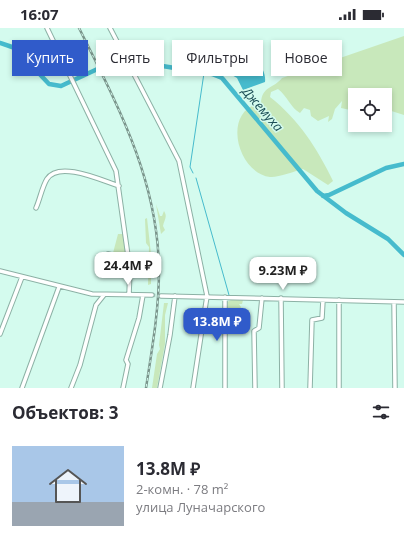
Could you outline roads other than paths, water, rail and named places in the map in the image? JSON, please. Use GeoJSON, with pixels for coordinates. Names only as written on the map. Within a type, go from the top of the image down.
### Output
{"type":"FeatureCollection","features":[{"type":"Feature","properties":{"kind":"street"},"geometry":{"type":"LineString","coordinates":[[47,28],[116,171],[129,259],[129,294]]}},
{"type":"Feature","properties":{"kind":"street"},"geometry":{"type":"LineString","coordinates":[[110,28],[179,161],[207,296],[193,388]]}},
{"type":"Feature","properties":{"kind":"street"},"geometry":{"type":"LineString","coordinates":[[36,208],[47,179],[57,172],[68,170],[119,186]]}},
{"type":"Feature","properties":{"kind":"street"},"geometry":{"type":"LineString","coordinates":[[108,254],[129,259]]}},
{"type":"Feature","properties":{"kind":"street"},"geometry":{"type":"LineString","coordinates":[[0,271],[59,287],[92,294],[152,295]]}},
{"type":"Feature","properties":{"kind":"street"},"geometry":{"type":"LineString","coordinates":[[0,334],[22,277]]}},
{"type":"Feature","properties":{"kind":"street"},"geometry":{"type":"LineString","coordinates":[[22,388],[59,287]]}},
{"type":"Feature","properties":{"kind":"street"},"geometry":{"type":"LineString","coordinates":[[92,294],[96,299],[97,304]]}},
{"type":"Feature","properties":{"kind":"street"},"geometry":{"type":"LineString","coordinates":[[71,388],[80,365],[97,304],[104,295]]}},
{"type":"Feature","properties":{"kind":"street"},"geometry":{"type":"LineString","coordinates":[[123,388],[128,364],[126,360],[139,318],[143,295]]}},
{"type":"Feature","properties":{"kind":"street"},"geometry":{"type":"LineString","coordinates":[[161,296],[404,302]]}},
{"type":"Feature","properties":{"kind":"street"},"geometry":{"type":"LineString","coordinates":[[160,388],[170,335],[175,296]]}},
{"type":"Feature","properties":{"kind":"street"},"geometry":{"type":"LineString","coordinates":[[225,297],[225,388]]}},
{"type":"Feature","properties":{"kind":"street"},"geometry":{"type":"LineString","coordinates":[[255,388],[254,331],[260,328],[262,298]]}},
{"type":"Feature","properties":{"kind":"street"},"geometry":{"type":"LineString","coordinates":[[281,298],[282,388]]}},
{"type":"Feature","properties":{"kind":"street"},"geometry":{"type":"LineString","coordinates":[[310,388],[312,320],[322,318],[323,300]]}},
{"type":"Feature","properties":{"kind":"street"},"geometry":{"type":"LineString","coordinates":[[339,300],[339,388]]}},
{"type":"Feature","properties":{"kind":"street"},"geometry":{"type":"LineString","coordinates":[[394,302],[395,388]]}},
{"type":"Feature","properties":{"kind":"water"},"geometry":{"type":"Polygon","coordinates":[[[263,71],[265,82],[243,90],[237,78],[234,76],[263,76],[263,71]]]}},
{"type":"Feature","properties":{"kind":"waterway","name":"Джемуха"},"geometry":{"type":"LineString","coordinates":[[0,43],[15,48],[49,84],[61,86],[119,59],[212,74],[222,78],[317,191],[346,213],[388,239],[404,255]]}},
{"type":"Feature","properties":{"kind":"waterway"},"geometry":{"type":"LineString","coordinates":[[193,173],[190,167],[204,76]]}},
{"type":"Feature","properties":{"kind":"waterway","name":"Джемуха"},"geometry":{"type":"LineString","coordinates":[[323,196],[329,195],[386,168],[404,164]]}},
{"type":"Feature","properties":{"kind":"waterway"},"geometry":{"type":"LineString","coordinates":[[196,178],[229,295]]}},
{"type":"Feature","properties":{"kind":"tunnel"},"geometry":{"type":"LineString","coordinates":[[152,295],[161,296]]}},
{"type":"Feature","properties":{"kind":"railway"},"geometry":{"type":"LineString","coordinates":[[79,28],[108,86],[133,144],[144,174],[152,205],[157,237],[159,285],[155,329],[146,388]]}}]}
